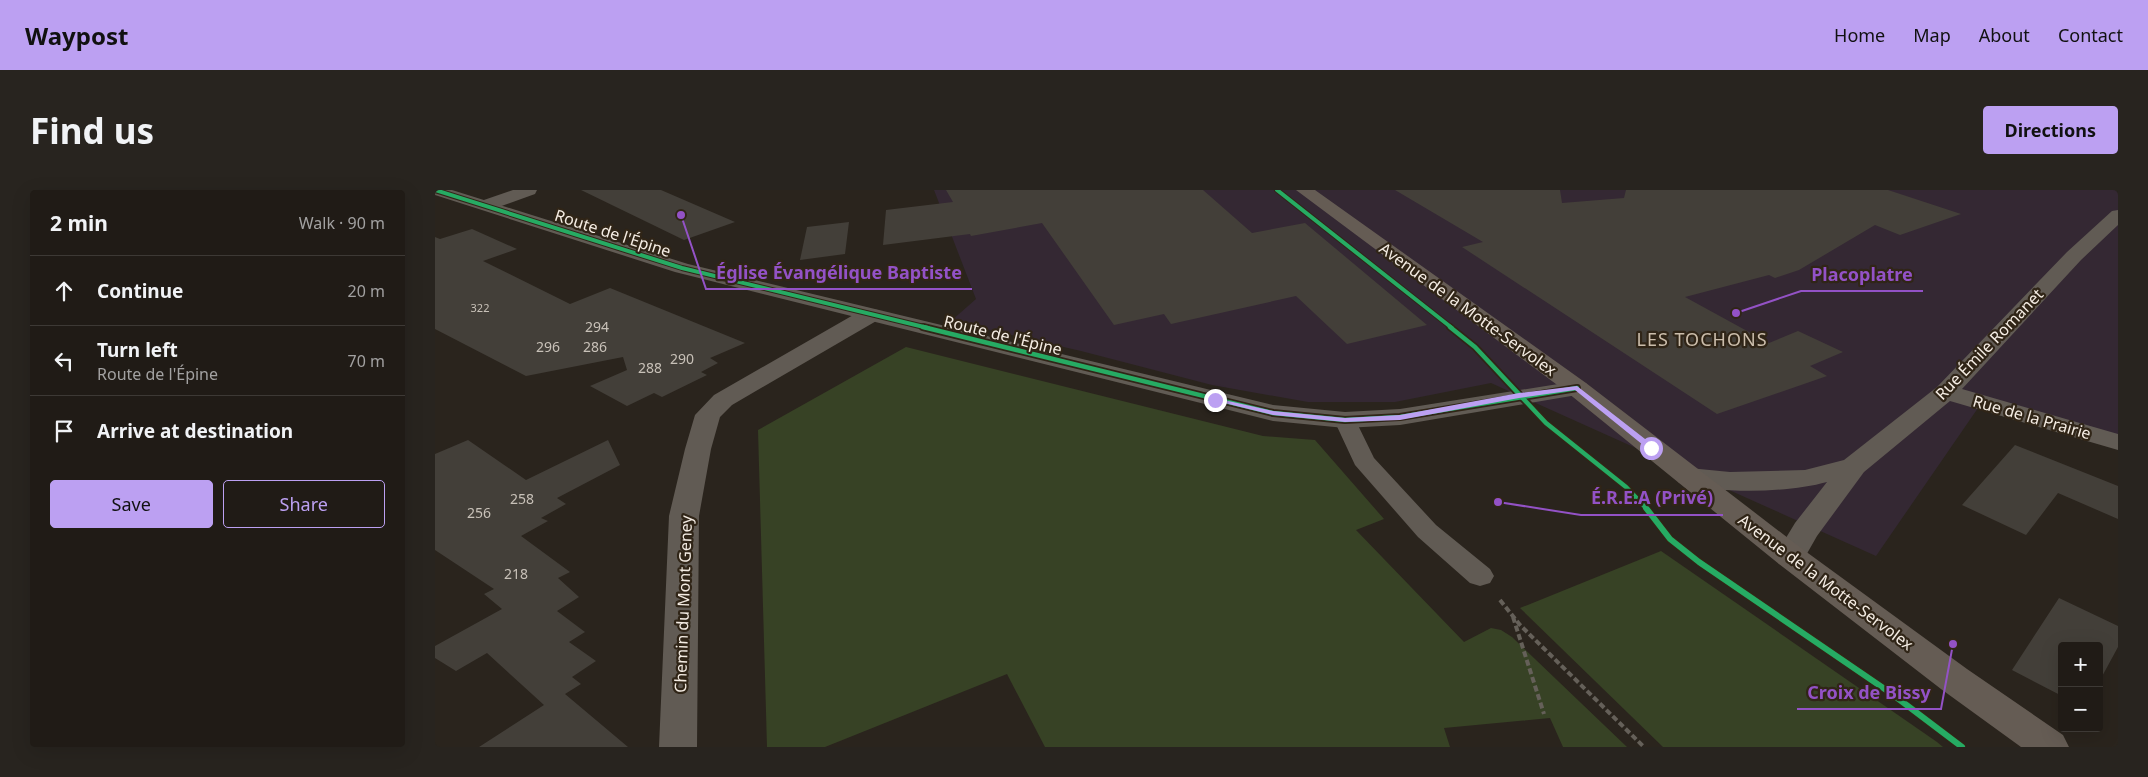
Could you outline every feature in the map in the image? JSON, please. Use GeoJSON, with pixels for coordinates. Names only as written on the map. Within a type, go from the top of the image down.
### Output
{"type":"FeatureCollection","features":[{"type":"Feature","properties":{"kind":"main road","name":"Avenue de la Motte-Servolex"},"geometry":{"type":"LineString","coordinates":[[1304,190],[1577,388],[1789,556],[1954,679],[2050,747]]}},
{"type":"Feature","properties":{"kind":"main road","name":"Avenue de la Motte-Servolex"},"geometry":{"type":"LineString","coordinates":[[2013,720],[2057,747]]}},
{"type":"Feature","properties":{"kind":"street","name":"Route de l'Épine"},"geometry":{"type":"LineString","coordinates":[[435,190],[682,268],[1273,413],[1345,420],[1400,417],[1577,388]]}},
{"type":"Feature","properties":{"kind":"street"},"geometry":{"type":"LineString","coordinates":[[487,205],[529,190]]}},
{"type":"Feature","properties":{"kind":"street","name":"Rue Émile Romanet"},"geometry":{"type":"LineString","coordinates":[[1789,556],[1854,466],[1946,392],[2074,256],[2118,215]]}},
{"type":"Feature","properties":{"kind":"street","name":"Chemin du Mont Geney"},"geometry":{"type":"LineString","coordinates":[[679,747],[684,516],[698,449],[708,415],[723,400],[871,315]]}},
{"type":"Feature","properties":{"kind":"street","name":"Rue de la Prairie"},"geometry":{"type":"LineString","coordinates":[[1946,392],[2118,442]]}},
{"type":"Feature","properties":{"kind":"street","name":"Rue Émile Romanet"},"geometry":{"type":"LineString","coordinates":[[1689,477],[1730,481],[1805,479],[1854,466]]}},
{"type":"Feature","properties":{"kind":"lane"},"geometry":{"type":"LineString","coordinates":[[1345,420],[1363,460],[1395,497],[1427,531],[1480,576]]}},
{"type":"Feature","properties":{"kind":"path"},"geometry":{"type":"LineString","coordinates":[[1480,576],[1512,616],[1644,747]]}},
{"type":"Feature","properties":{"kind":"path"},"geometry":{"type":"LineString","coordinates":[[1512,616],[1544,714]]}},
{"type":"Feature","properties":{"kind":"shaded area"},"geometry":{"type":"Polygon","coordinates":[[[934,190],[2118,190],[2118,447],[1978,408],[1876,556],[1491,383],[1395,402],[1308,402],[1212,385],[1081,351],[951,321],[976,299],[934,190]]]}},
{"type":"Feature","properties":{"kind":"green space"},"geometry":{"type":"Polygon","coordinates":[[[906,347],[1263,436],[1315,440],[1384,519],[1356,530],[1464,642],[1491,628],[1501,630],[1512,637],[1627,747],[1563,747],[1550,718],[1444,728],[1450,747],[1045,747],[1007,674],[825,747],[767,747],[758,430],[906,347]]]}},
{"type":"Feature","properties":{"kind":"green space"},"geometry":{"type":"Polygon","coordinates":[[[1661,551],[1943,747],[1663,747],[1520,608],[1661,551]]]}},
{"type":"Feature","properties":{"kind":"building"},"geometry":{"type":"Polygon","coordinates":[[[581,190],[661,190],[735,222],[684,240],[581,190]]]}},
{"type":"Feature","properties":{"kind":"building"},"geometry":{"type":"Polygon","coordinates":[[[946,190],[1203,190],[1252,233],[1305,223],[1427,325],[1347,344],[1296,296],[1171,324],[1164,314],[1114,325],[1042,223],[971,236],[970,234],[883,245],[886,210],[953,202],[946,190]]]}},
{"type":"Feature","properties":{"kind":"building"},"geometry":{"type":"Polygon","coordinates":[[[1395,190],[1560,190],[1562,203],[1624,198],[1626,190],[1888,190],[1961,214],[1900,235],[1875,225],[1799,270],[1775,278],[1769,275],[1685,297],[1769,343],[1798,331],[1843,352],[1810,366],[1827,376],[1717,414],[1462,247],[1483,242],[1395,190]]]}},
{"type":"Feature","properties":{"kind":"building"},"geometry":{"type":"Polygon","coordinates":[[[849,222],[845,254],[800,260],[807,227],[849,222]]]}},
{"type":"Feature","properties":{"kind":"building"},"geometry":{"type":"Polygon","coordinates":[[[472,229],[517,249],[483,261],[570,304],[610,288],[745,343],[710,358],[718,363],[701,372],[707,375],[662,397],[654,393],[627,406],[590,386],[627,370],[623,357],[526,376],[435,329],[435,237],[440,239],[472,229]]]}},
{"type":"Feature","properties":{"kind":"building"},"geometry":{"type":"Polygon","coordinates":[[[468,440],[526,480],[608,440],[620,465],[557,498],[566,504],[541,518],[548,521],[521,536],[570,572],[558,578],[579,597],[557,611],[585,632],[569,642],[596,661],[572,677],[581,684],[565,694],[628,747],[479,747],[544,705],[487,653],[456,671],[435,658],[435,646],[502,609],[484,594],[494,589],[435,550],[435,454],[468,440]]]}},
{"type":"Feature","properties":{"kind":"building"},"geometry":{"type":"Polygon","coordinates":[[[2015,445],[2118,486],[2118,519],[2058,493],[2026,535],[1962,505],[2015,445]]]}},
{"type":"Feature","properties":{"kind":"building"},"geometry":{"type":"Polygon","coordinates":[[[2059,598],[2118,626],[2118,647],[2103,675],[2103,642],[2058,642],[2058,694],[2012,670],[2059,598]]]}},
{"type":"Feature","properties":{"kind":"cycle path"},"geometry":{"type":"LineString","coordinates":[[435,190],[682,268],[1273,413],[1345,420],[1400,417],[1577,388]]}},
{"type":"Feature","properties":{"kind":"cycle path"},"geometry":{"type":"LineString","coordinates":[[1277,190],[1475,347],[1546,423],[1626,487],[1650,512],[1670,539],[1699,562],[1892,694],[1962,747]]}},
{"type":"Feature","properties":{"kind":"place","name":"Église Évangélique Baptiste"},"geometry":{"type":"Point","coordinates":[681,215]}},
{"type":"Feature","properties":{"kind":"place","name":"Placoplatre"},"geometry":{"type":"Point","coordinates":[1736,313]}},
{"type":"Feature","properties":{"kind":"place","name":"É.R.E.A (Privé)"},"geometry":{"type":"Point","coordinates":[1498,502]}},
{"type":"Feature","properties":{"kind":"place","name":"Croix de Bissy"},"geometry":{"type":"Point","coordinates":[1953,644]}},
{"type":"Feature","properties":{"kind":"district","name":"LES TOCHONS"},"geometry":{"type":"Point","coordinates":[1702,340]}},
{"type":"Feature","properties":{"kind":"route"},"geometry":{"type":"LineString","coordinates":[[1215,400],[1273,413],[1345,420],[1400,417],[1577,388],[1651,448]]}}]}
